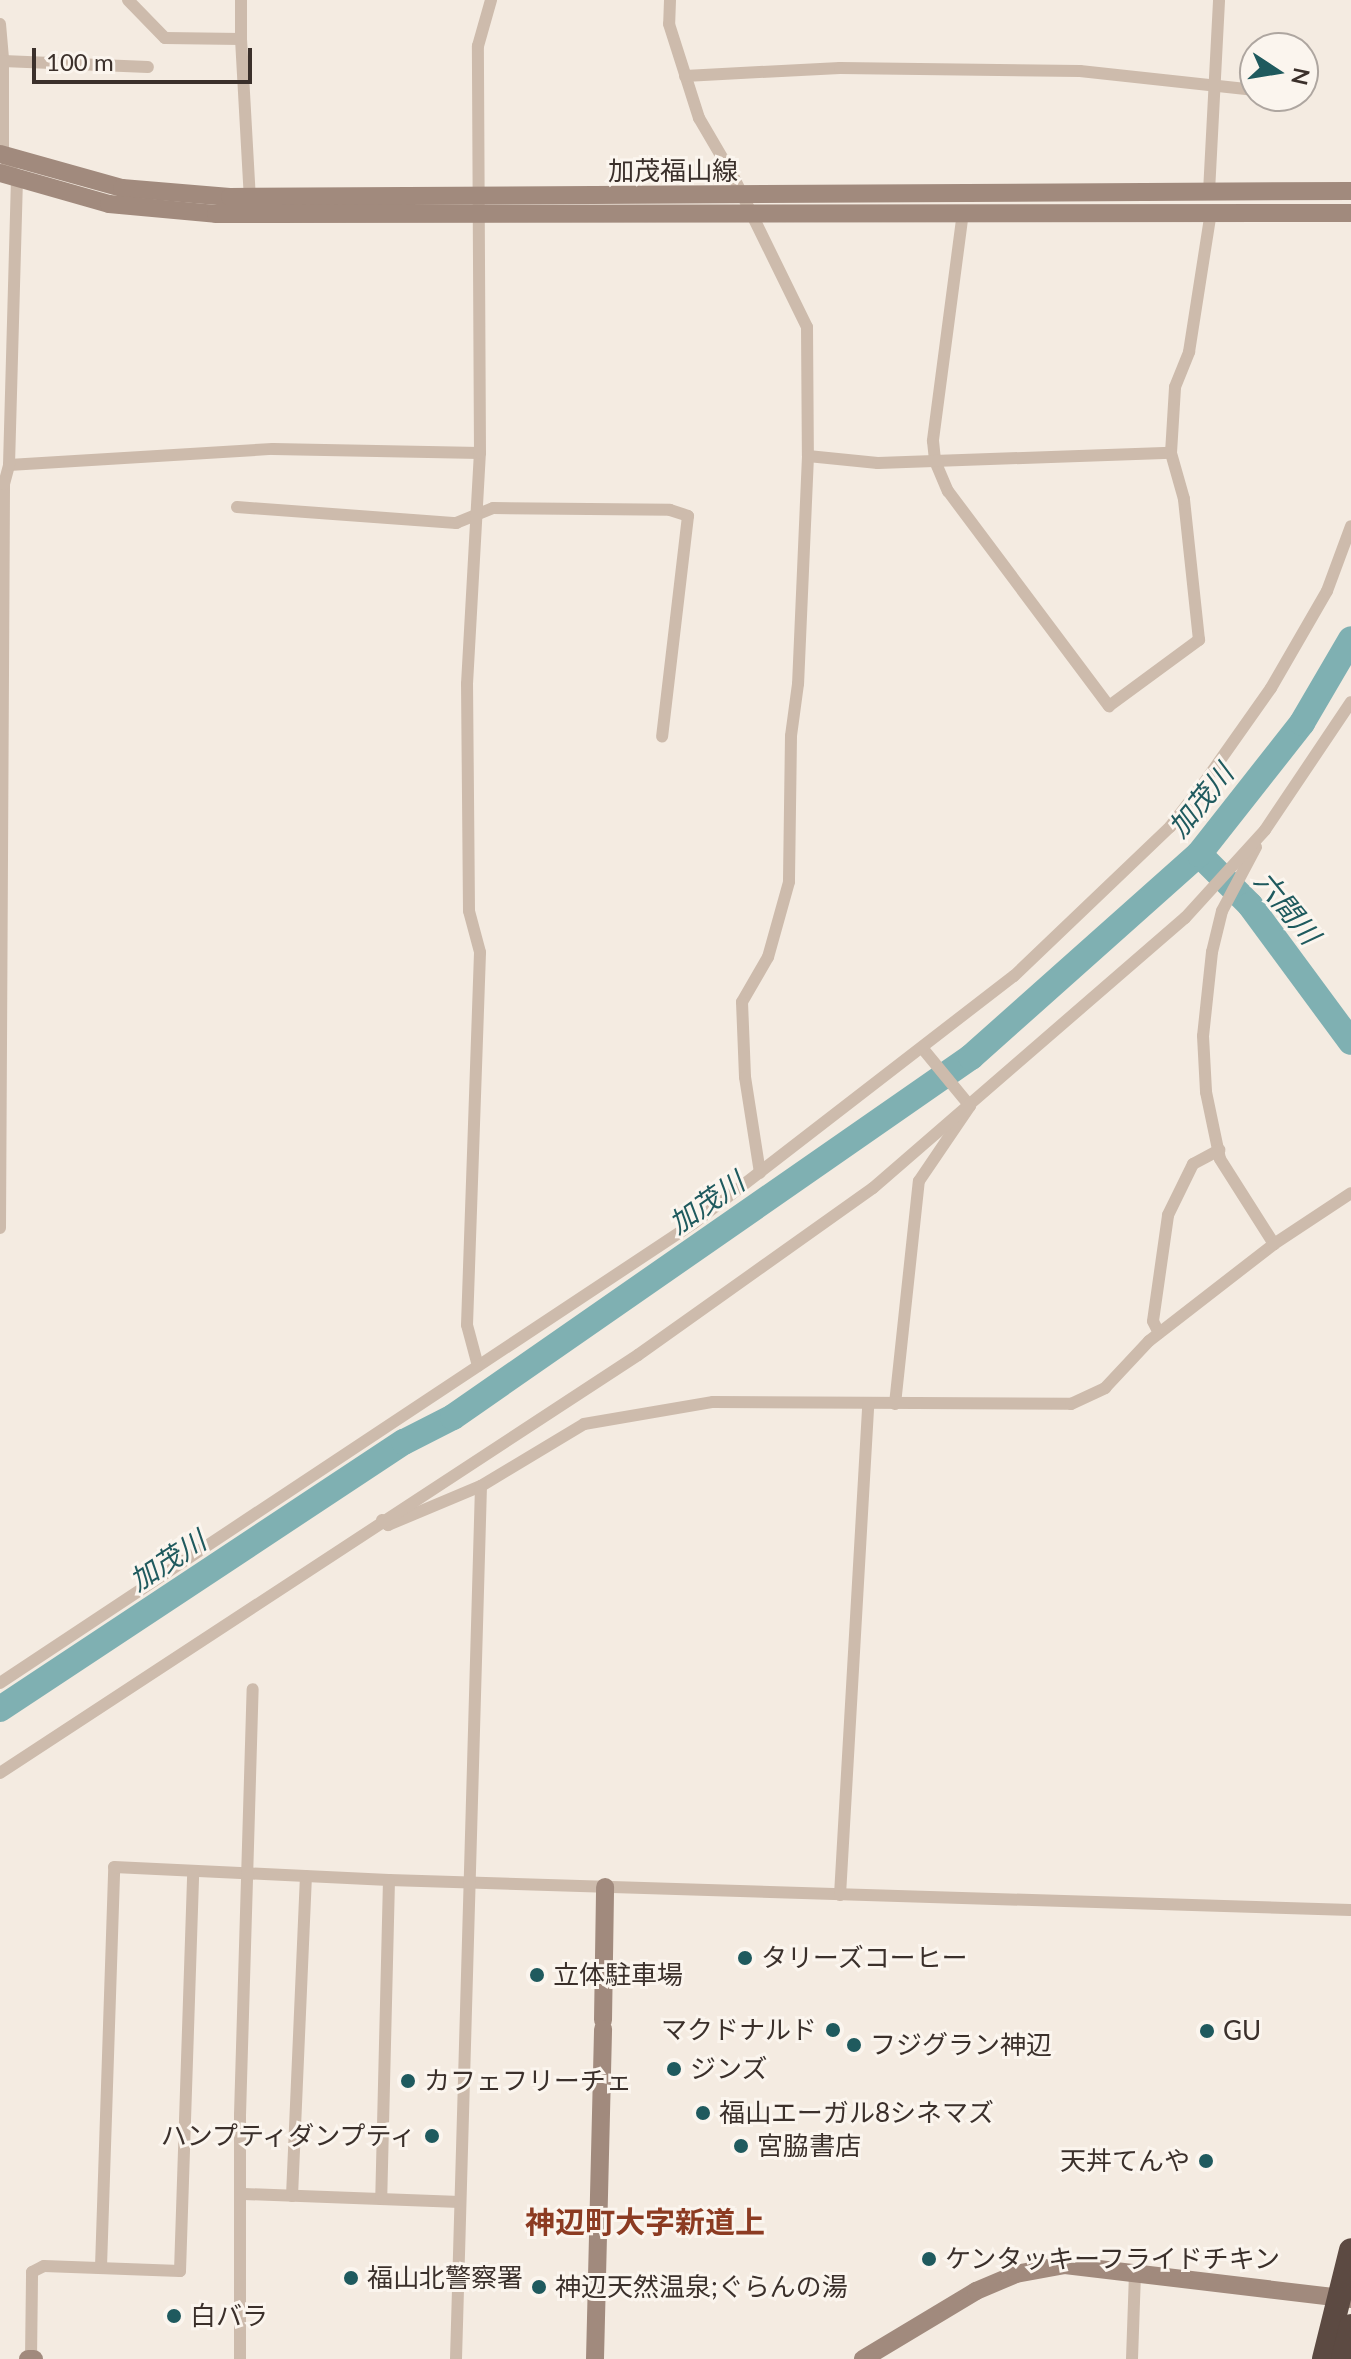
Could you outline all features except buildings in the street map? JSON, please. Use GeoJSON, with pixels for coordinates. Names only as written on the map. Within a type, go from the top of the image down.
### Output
{"type":"FeatureCollection","features":[{"type":"Feature","properties":{"kind":"highway"},"geometry":{"type":"LineString","coordinates":[[1324,2359],[1345,2298],[1351,2250]]}},
{"type":"Feature","properties":{"kind":"highway"},"geometry":{"type":"LineString","coordinates":[[1343,2359],[1351,2326]]}},
{"type":"Feature","properties":{"kind":"main road","name":"加茂福山線"},"geometry":{"type":"LineString","coordinates":[[5,165],[122,188],[250,206]]}},
{"type":"Feature","properties":{"kind":"main road","name":"加茂福山線"},"geometry":{"type":"LineString","coordinates":[[5,165],[109,204],[746,204],[1351,191]]}},
{"type":"Feature","properties":{"kind":"main road","name":"加茂福山線"},"geometry":{"type":"LineString","coordinates":[[746,204],[963,212],[1351,213]]}},
{"type":"Feature","properties":{"kind":"main road"},"geometry":{"type":"LineString","coordinates":[[595,2359],[605,1887]]}},
{"type":"Feature","properties":{"kind":"main road"},"geometry":{"type":"LineString","coordinates":[[863,2359],[976,2291],[1016,2274],[1065,2265],[1345,2298]]}},
{"type":"Feature","properties":{"kind":"street"},"geometry":{"type":"LineString","coordinates":[[128,0],[165,38],[241,39]]}},
{"type":"Feature","properties":{"kind":"street"},"geometry":{"type":"LineString","coordinates":[[241,0],[250,206]]}},
{"type":"Feature","properties":{"kind":"street"},"geometry":{"type":"LineString","coordinates":[[478,1366],[467,1325],[479,1085],[480,952],[469,911],[467,684],[480,453],[478,46],[491,0]]}},
{"type":"Feature","properties":{"kind":"street"},"geometry":{"type":"LineString","coordinates":[[670,0],[669,24],[699,118],[807,327],[808,456],[798,684],[791,736],[789,882],[768,957],[742,1002],[745,1077],[760,1173]]}},
{"type":"Feature","properties":{"kind":"street"},"geometry":{"type":"LineString","coordinates":[[1209,192],[1219,0]]}},
{"type":"Feature","properties":{"kind":"street"},"geometry":{"type":"LineString","coordinates":[[0,24],[9,465],[4,484],[0,1228]]}},
{"type":"Feature","properties":{"kind":"street"},"geometry":{"type":"LineString","coordinates":[[3,61],[148,67]]}},
{"type":"Feature","properties":{"kind":"street"},"geometry":{"type":"LineString","coordinates":[[685,76],[840,68],[1080,71],[1215,82],[1239,87]]}},
{"type":"Feature","properties":{"kind":"street"},"geometry":{"type":"LineString","coordinates":[[963,212],[933,441],[935,461],[948,491],[1109,706],[1199,640],[1184,499],[1171,453],[1175,387],[1189,352],[1211,212]]}},
{"type":"Feature","properties":{"kind":"street"},"geometry":{"type":"LineString","coordinates":[[9,465],[273,449],[480,453]]}},
{"type":"Feature","properties":{"kind":"street"},"geometry":{"type":"LineString","coordinates":[[808,456],[878,463],[1171,453]]}},
{"type":"Feature","properties":{"kind":"street"},"geometry":{"type":"LineString","coordinates":[[237,507],[456,523],[493,508],[670,510],[688,516],[662,736]]}},
{"type":"Feature","properties":{"kind":"street"},"geometry":{"type":"LineString","coordinates":[[0,1683],[478,1366],[760,1173],[1014,976],[1170,827],[1271,688],[1327,591],[1351,526]]}},
{"type":"Feature","properties":{"kind":"street"},"geometry":{"type":"LineString","coordinates":[[1274,1244],[1226,1173],[1219,1150],[1206,1092],[1207,989],[1222,911],[1265,830],[1351,702]]}},
{"type":"Feature","properties":{"kind":"street"},"geometry":{"type":"LineString","coordinates":[[0,1773],[638,1355],[873,1188],[1185,918],[1265,830]]}},
{"type":"Feature","properties":{"kind":"street"},"geometry":{"type":"LineString","coordinates":[[923,1049],[970,1106]]}},
{"type":"Feature","properties":{"kind":"street"},"geometry":{"type":"LineString","coordinates":[[895,1404],[919,1181],[970,1106]]}},
{"type":"Feature","properties":{"kind":"street"},"geometry":{"type":"LineString","coordinates":[[1159,1333],[1153,1321],[1168,1215],[1193,1164],[1219,1150]]}},
{"type":"Feature","properties":{"kind":"street"},"geometry":{"type":"LineString","coordinates":[[382,1520],[388,1525],[481,1486],[584,1424],[713,1402],[1071,1404],[1105,1388],[1159,1333],[1274,1244],[1351,1193]]}},
{"type":"Feature","properties":{"kind":"street"},"geometry":{"type":"LineString","coordinates":[[840,1895],[868,1404]]}},
{"type":"Feature","properties":{"kind":"street"},"geometry":{"type":"LineString","coordinates":[[456,2359],[481,1486]]}},
{"type":"Feature","properties":{"kind":"street"},"geometry":{"type":"LineString","coordinates":[[240,2359],[244,2194],[240,2115],[251,1873],[253,1689]]}},
{"type":"Feature","properties":{"kind":"street"},"geometry":{"type":"LineString","coordinates":[[101,2267],[114,1867],[389,1880],[1351,1910]]}},
{"type":"Feature","properties":{"kind":"street"},"geometry":{"type":"LineString","coordinates":[[31,2359],[32,2272],[44,2266],[180,2271],[193,1871]]}},
{"type":"Feature","properties":{"kind":"street"},"geometry":{"type":"LineString","coordinates":[[292,2196],[306,1876]]}},
{"type":"Feature","properties":{"kind":"street"},"geometry":{"type":"LineString","coordinates":[[381,2199],[389,1880]]}},
{"type":"Feature","properties":{"kind":"street"},"geometry":{"type":"LineString","coordinates":[[244,2194],[460,2202]]}},
{"type":"Feature","properties":{"kind":"street"},"geometry":{"type":"LineString","coordinates":[[1132,2359],[1135,2273]]}},
{"type":"Feature","properties":{"kind":"waterway","name":"加茂川"},"geometry":{"type":"LineString","coordinates":[[0,1709],[404,1442],[453,1417],[971,1057],[1199,854],[1302,723],[1351,639]]}},
{"type":"Feature","properties":{"kind":"waterway","name":"六間川"},"geometry":{"type":"LineString","coordinates":[[1199,854],[1250,905],[1351,1042]]}},
{"type":"Feature","properties":{"kind":"place","name":"タリーズコーヒー"},"geometry":{"type":"Point","coordinates":[745,1958]}},
{"type":"Feature","properties":{"kind":"place","name":"立体駐車場"},"geometry":{"type":"Point","coordinates":[537,1975]}},
{"type":"Feature","properties":{"kind":"place","name":"マクドナルド"},"geometry":{"type":"Point","coordinates":[833,2030]}},
{"type":"Feature","properties":{"kind":"place","name":"GU"},"geometry":{"type":"Point","coordinates":[1207,2031]}},
{"type":"Feature","properties":{"kind":"place","name":"フジグラン神辺"},"geometry":{"type":"Point","coordinates":[854,2045]}},
{"type":"Feature","properties":{"kind":"place","name":"ジンズ"},"geometry":{"type":"Point","coordinates":[674,2069]}},
{"type":"Feature","properties":{"kind":"place","name":"カフェフリーチェ"},"geometry":{"type":"Point","coordinates":[408,2081]}},
{"type":"Feature","properties":{"kind":"place","name":"福山エーガル8シネマズ"},"geometry":{"type":"Point","coordinates":[703,2113]}},
{"type":"Feature","properties":{"kind":"place","name":"ハンプティダンプティ"},"geometry":{"type":"Point","coordinates":[432,2136]}},
{"type":"Feature","properties":{"kind":"place","name":"宮脇書店"},"geometry":{"type":"Point","coordinates":[741,2146]}},
{"type":"Feature","properties":{"kind":"place","name":"天丼てんや"},"geometry":{"type":"Point","coordinates":[1206,2161]}},
{"type":"Feature","properties":{"kind":"place","name":"ケンタッキーフライドチキン"},"geometry":{"type":"Point","coordinates":[929,2259]}},
{"type":"Feature","properties":{"kind":"place","name":"福山北警察署"},"geometry":{"type":"Point","coordinates":[351,2278]}},
{"type":"Feature","properties":{"kind":"place","name":"神辺天然温泉;ぐらんの湯"},"geometry":{"type":"Point","coordinates":[539,2287]}},
{"type":"Feature","properties":{"kind":"place","name":"白バラ"},"geometry":{"type":"Point","coordinates":[174,2316]}},
{"type":"Feature","properties":{"kind":"district","name":"神辺町大字新道上"},"geometry":{"type":"Point","coordinates":[645,2221]}}]}
